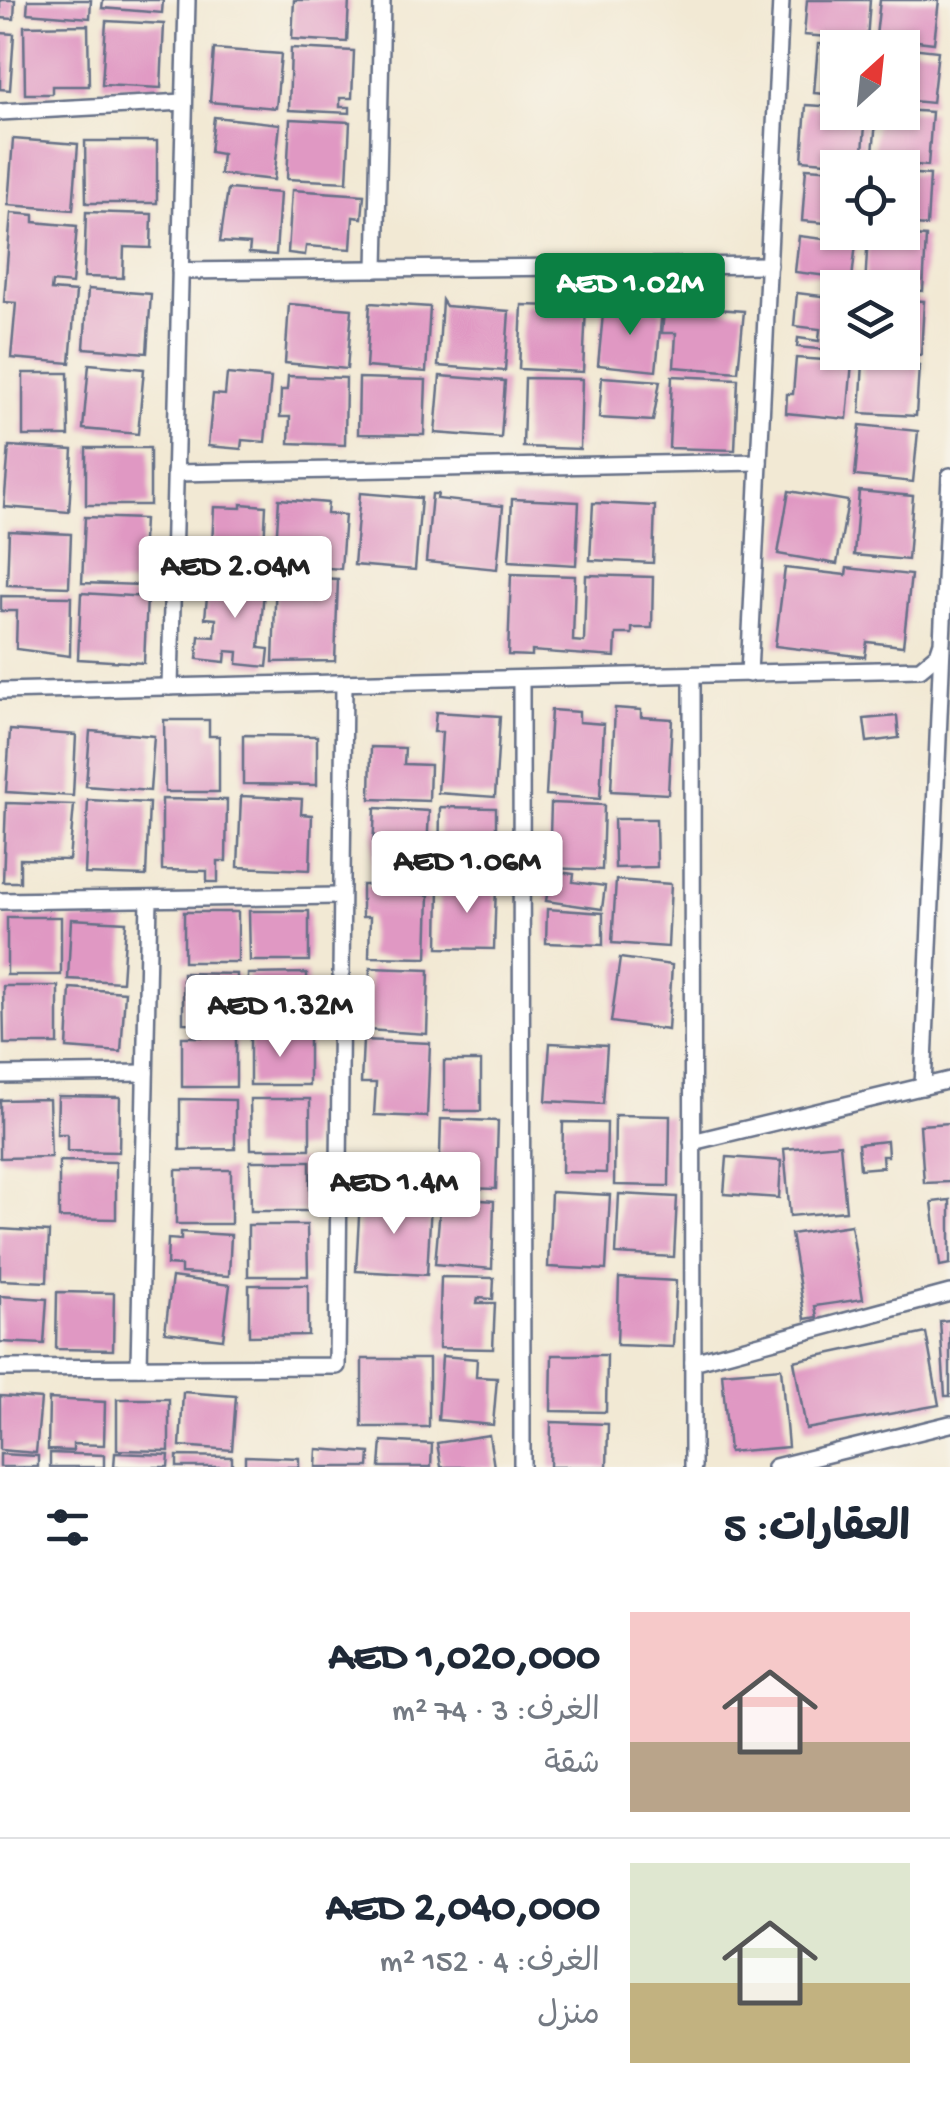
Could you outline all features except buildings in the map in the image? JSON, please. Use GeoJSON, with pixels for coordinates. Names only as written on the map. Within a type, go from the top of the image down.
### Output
{"type":"FeatureCollection","features":[{"type":"Feature","properties":{"kind":"street"},"geometry":{"type":"LineString","coordinates":[[170,687],[187,0]]}},
{"type":"Feature","properties":{"kind":"street"},"geometry":{"type":"LineString","coordinates":[[376,269],[382,0]]}},
{"type":"Feature","properties":{"kind":"street"},"geometry":{"type":"LineString","coordinates":[[749,674],[781,0]]}},
{"type":"Feature","properties":{"kind":"street"},"geometry":{"type":"LineString","coordinates":[[0,112],[184,102]]}},
{"type":"Feature","properties":{"kind":"street"},"geometry":{"type":"LineString","coordinates":[[180,271],[769,264]]}},
{"type":"Feature","properties":{"kind":"street"},"geometry":{"type":"LineString","coordinates":[[175,473],[759,462]]}},
{"type":"Feature","properties":{"kind":"street"},"geometry":{"type":"LineString","coordinates":[[923,1087],[950,476]]}},
{"type":"Feature","properties":{"kind":"street"},"geometry":{"type":"LineString","coordinates":[[0,691],[920,668],[930,664],[942,642]]}},
{"type":"Feature","properties":{"kind":"street"},"geometry":{"type":"LineString","coordinates":[[692,675],[692,1467]]}},
{"type":"Feature","properties":{"kind":"street"},"geometry":{"type":"LineString","coordinates":[[521,679],[522,1467]]}},
{"type":"Feature","properties":{"kind":"street"},"geometry":{"type":"LineString","coordinates":[[0,1368],[336,1366],[338,896],[344,684]]}},
{"type":"Feature","properties":{"kind":"street"},"geometry":{"type":"LineString","coordinates":[[0,902],[338,896]]}},
{"type":"Feature","properties":{"kind":"street"},"geometry":{"type":"LineString","coordinates":[[140,1367],[149,899]]}},
{"type":"Feature","properties":{"kind":"street"},"geometry":{"type":"LineString","coordinates":[[0,1075],[145,1073]]}},
{"type":"Feature","properties":{"kind":"street"},"geometry":{"type":"LineString","coordinates":[[692,1142],[950,1080]]}},
{"type":"Feature","properties":{"kind":"street"},"geometry":{"type":"LineString","coordinates":[[692,1362],[950,1293]]}},
{"type":"Feature","properties":{"kind":"street"},"geometry":{"type":"LineString","coordinates":[[776,1467],[950,1424]]}}]}
